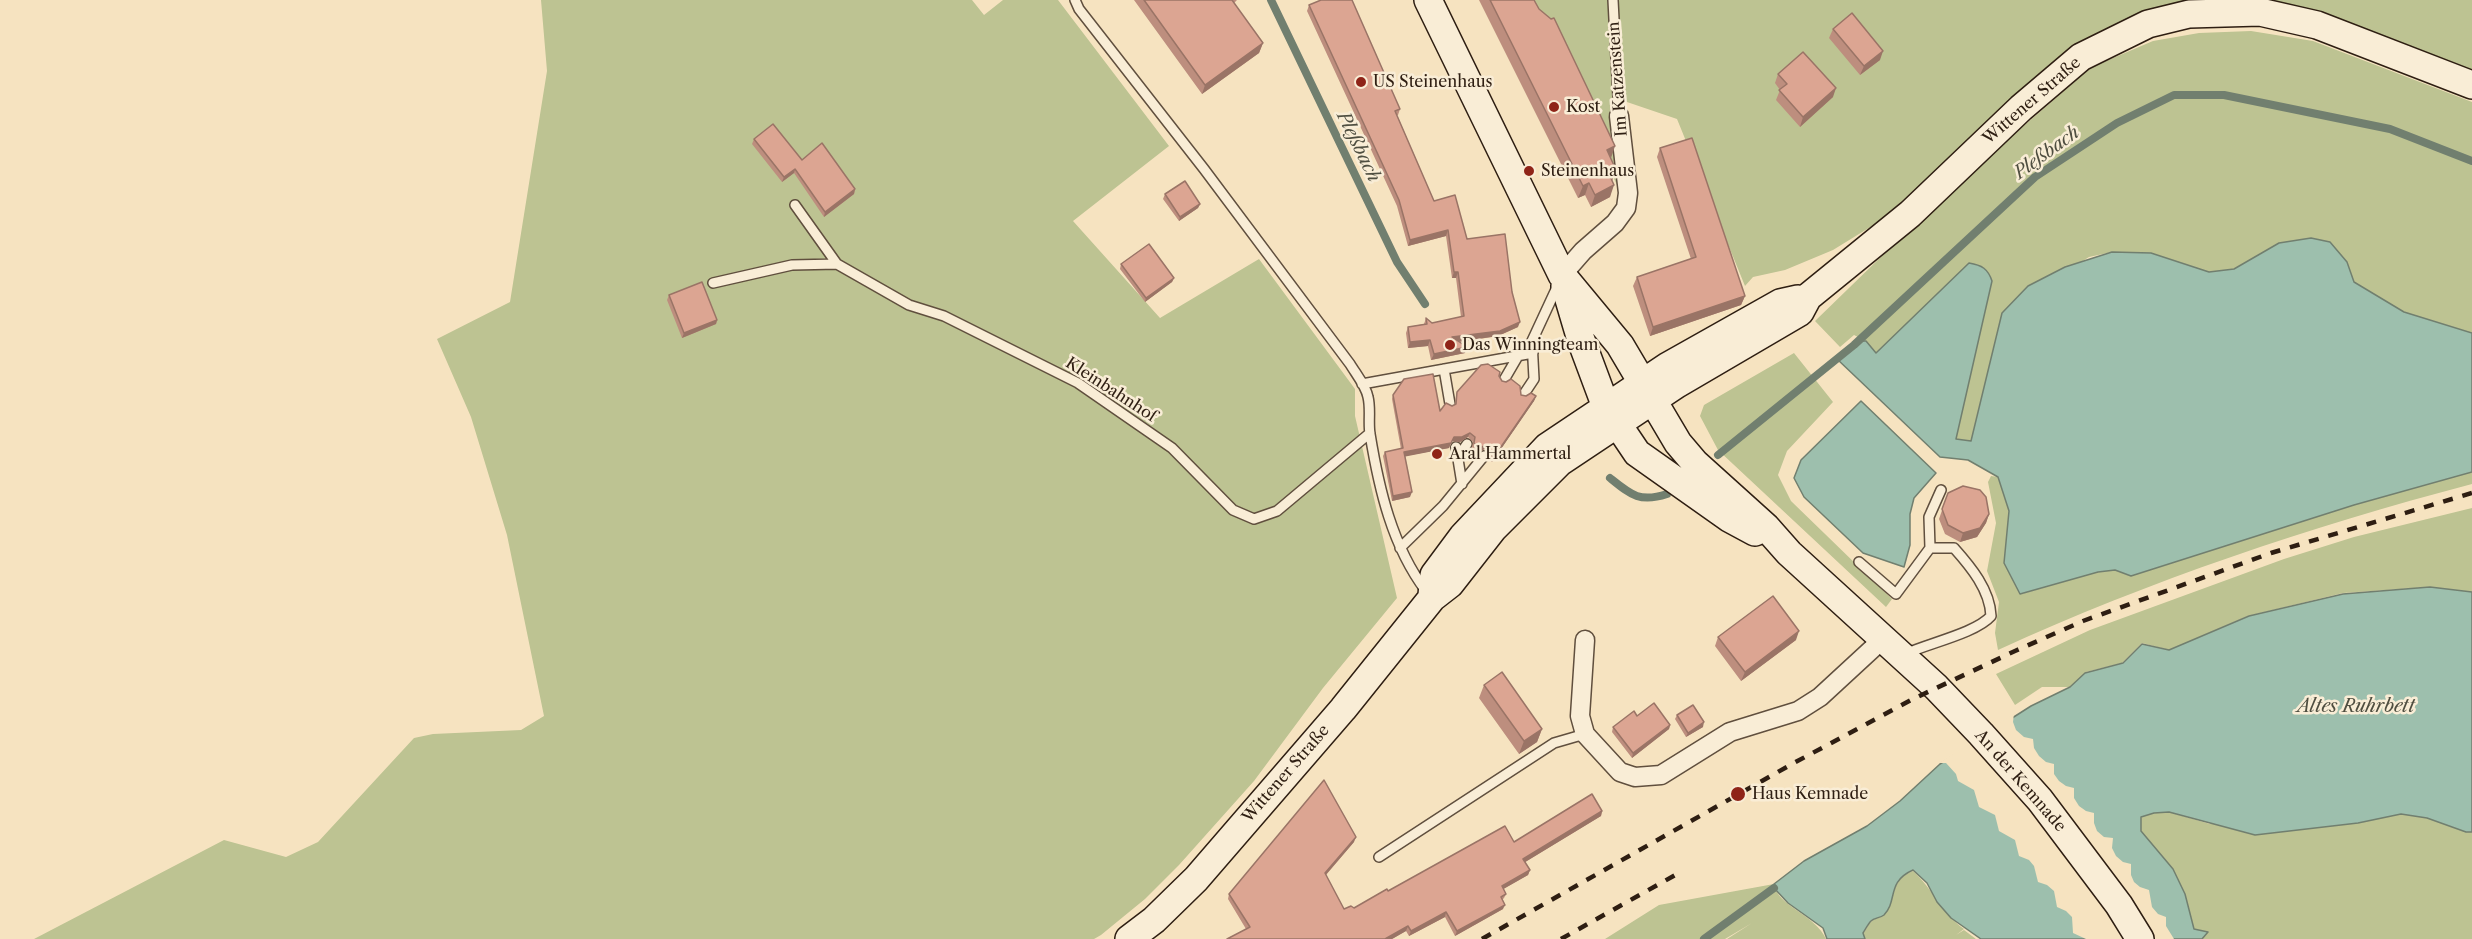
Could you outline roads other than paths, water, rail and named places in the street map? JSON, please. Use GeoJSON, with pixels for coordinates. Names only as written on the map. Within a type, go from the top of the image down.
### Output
{"type":"FeatureCollection","features":[{"type":"Feature","properties":{"kind":"main road"},"geometry":{"type":"LineString","coordinates":[[1428,0],[1562,275]]}},
{"type":"Feature","properties":{"kind":"main road","name":"Wittener Straße"},"geometry":{"type":"LineString","coordinates":[[1128,939],[1154,920],[1196,879],[1343,709],[1432,598],[1450,584],[1493,529],[1560,462],[1612,416],[1648,391],[1800,312],[1808,297],[1910,214],[2021,108],[2081,57],[2148,24],[2189,14],[2260,12],[2317,25],[2472,86]]}},
{"type":"Feature","properties":{"kind":"main road","name":"An der Kemnade"},"geometry":{"type":"LineString","coordinates":[[1562,275],[1620,345],[1678,443],[1695,463],[1766,527],[1789,553],[1893,647],[1981,734],[2040,800],[2119,905],[2140,939]]}},
{"type":"Feature","properties":{"kind":"main road","name":"An der Kemnade"},"geometry":{"type":"LineString","coordinates":[[1562,275],[1581,340],[1612,416],[1637,453],[1729,518],[1789,553]]}},
{"type":"Feature","properties":{"kind":"street","name":"Im Katzenstein"},"geometry":{"type":"LineString","coordinates":[[1562,275],[1583,251],[1615,223],[1626,208],[1628,193],[1619,116]]}},
{"type":"Feature","properties":{"kind":"street"},"geometry":{"type":"LineString","coordinates":[[1585,640],[1580,716],[1585,734],[1620,772],[1635,777],[1661,775],[1730,732],[1798,711],[1893,647]]}},
{"type":"Feature","properties":{"kind":"lane"},"geometry":{"type":"LineString","coordinates":[[1075,0],[1079,9],[1204,169],[1350,364],[1362,384],[1368,395],[1370,433],[1391,526],[1412,571],[1432,598]]}},
{"type":"Feature","properties":{"kind":"lane","name":"Im Katzenstein"},"geometry":{"type":"LineString","coordinates":[[1613,0],[1619,116]]}},
{"type":"Feature","properties":{"kind":"lane","name":"Kleinbahnhof"},"geometry":{"type":"LineString","coordinates":[[795,205],[837,264],[909,306],[944,316],[1078,383],[1172,448],[1233,510],[1254,519],[1277,511],[1370,433]]}},
{"type":"Feature","properties":{"kind":"lane"},"geometry":{"type":"LineString","coordinates":[[713,283],[792,265],[837,264]]}},
{"type":"Feature","properties":{"kind":"lane"},"geometry":{"type":"LineString","coordinates":[[1524,394],[1534,379],[1532,341],[1562,275]]}},
{"type":"Feature","properties":{"kind":"lane"},"geometry":{"type":"LineString","coordinates":[[1362,384],[1533,353]]}},
{"type":"Feature","properties":{"kind":"lane"},"geometry":{"type":"LineString","coordinates":[[1504,380],[1518,356]]}},
{"type":"Feature","properties":{"kind":"lane"},"geometry":{"type":"LineString","coordinates":[[1444,369],[1450,404]]}},
{"type":"Feature","properties":{"kind":"lane"},"geometry":{"type":"LineString","coordinates":[[1458,457],[1467,444]]}},
{"type":"Feature","properties":{"kind":"lane"},"geometry":{"type":"LineString","coordinates":[[1456,447],[1462,484]]}},
{"type":"Feature","properties":{"kind":"lane"},"geometry":{"type":"LineString","coordinates":[[1400,548],[1443,506],[1484,456]]}},
{"type":"Feature","properties":{"kind":"lane"},"geometry":{"type":"LineString","coordinates":[[1859,562],[1896,594],[1930,548],[1929,517],[1941,490]]}},
{"type":"Feature","properties":{"kind":"lane"},"geometry":{"type":"LineString","coordinates":[[1893,647],[1924,645],[1984,625],[1991,616],[1990,603],[1971,566],[1954,548],[1930,548]]}},
{"type":"Feature","properties":{"kind":"lane"},"geometry":{"type":"LineString","coordinates":[[1379,857],[1554,742],[1585,734]]}},
{"type":"Feature","properties":{"kind":"water"},"geometry":{"type":"Polygon","coordinates":[[[2311,238],[2330,242],[2347,262],[2354,282],[2404,312],[2472,333],[2472,472],[2354,505],[2131,576],[2115,570],[2098,572],[2020,594],[2004,563],[2009,511],[1998,477],[1968,460],[1940,457],[1837,359],[1858,341],[1866,341],[1876,353],[1969,263],[1981,266],[1989,273],[1992,281],[1956,439],[1971,441],[2002,313],[2028,286],[2065,267],[2112,252],[2151,253],[2209,272],[2234,269],[2279,243],[2311,238]]]}},
{"type":"Feature","properties":{"kind":"water"},"geometry":{"type":"Polygon","coordinates":[[[1861,401],[1936,473],[1914,498],[1910,514],[1910,545],[1904,567],[1863,553],[1804,497],[1794,478],[1801,460],[1861,401]]]}},
{"type":"Feature","properties":{"kind":"water","name":"Altes Ruhrbett"},"geometry":{"type":"Polygon","coordinates":[[[2430,587],[2472,592],[2472,832],[2427,818],[2401,814],[2358,823],[2255,835],[2169,812],[2141,817],[2141,831],[2173,869],[2185,894],[2194,929],[2208,932],[2202,939],[1981,939],[1951,918],[1937,902],[1927,883],[1913,870],[1899,880],[1888,910],[1884,915],[1870,922],[1863,933],[1865,939],[1827,939],[1823,928],[1788,903],[1774,888],[1774,884],[1804,861],[1867,826],[1900,801],[1940,764],[2031,706],[2070,687],[2085,673],[2123,663],[2142,644],[2169,650],[2249,616],[2343,594],[2430,587]]]}},
{"type":"Feature","properties":{"kind":"waterway","name":"Pleßbach"},"geometry":{"type":"LineString","coordinates":[[1271,0],[1397,262],[1425,304]]}},
{"type":"Feature","properties":{"kind":"waterway","name":"Pleßbach"},"geometry":{"type":"LineString","coordinates":[[1718,455],[1854,345],[2035,177],[2117,123],[2174,95],[2224,95],[2390,129],[2472,161]]}},
{"type":"Feature","properties":{"kind":"waterway","name":"Pleßbach"},"geometry":{"type":"LineString","coordinates":[[1610,478],[1636,496],[1650,498],[1667,494]]}},
{"type":"Feature","properties":{"kind":"waterway"},"geometry":{"type":"LineString","coordinates":[[1704,939],[1774,888]]}},
{"type":"Feature","properties":{"kind":"railway"},"geometry":{"type":"LineString","coordinates":[[1482,939],[1792,764],[1913,699],[2015,651],[2083,621],[2271,553],[2472,493]]}},
{"type":"Feature","properties":{"kind":"railway"},"geometry":{"type":"LineString","coordinates":[[1561,939],[1677,874]]}},
{"type":"Feature","properties":{"kind":"place","name":"US Steinenhaus"},"geometry":{"type":"Point","coordinates":[1361,82]}},
{"type":"Feature","properties":{"kind":"place","name":"Kost"},"geometry":{"type":"Point","coordinates":[1554,107]}},
{"type":"Feature","properties":{"kind":"place","name":"Steinenhaus"},"geometry":{"type":"Point","coordinates":[1529,171]}},
{"type":"Feature","properties":{"kind":"place","name":"Das Winningteam"},"geometry":{"type":"Point","coordinates":[1450,345]}},
{"type":"Feature","properties":{"kind":"place","name":"Aral Hammertal"},"geometry":{"type":"Point","coordinates":[1437,454]}},
{"type":"Feature","properties":{"kind":"place","name":"Haus Kemnade"},"geometry":{"type":"Point","coordinates":[1738,794]}}]}
